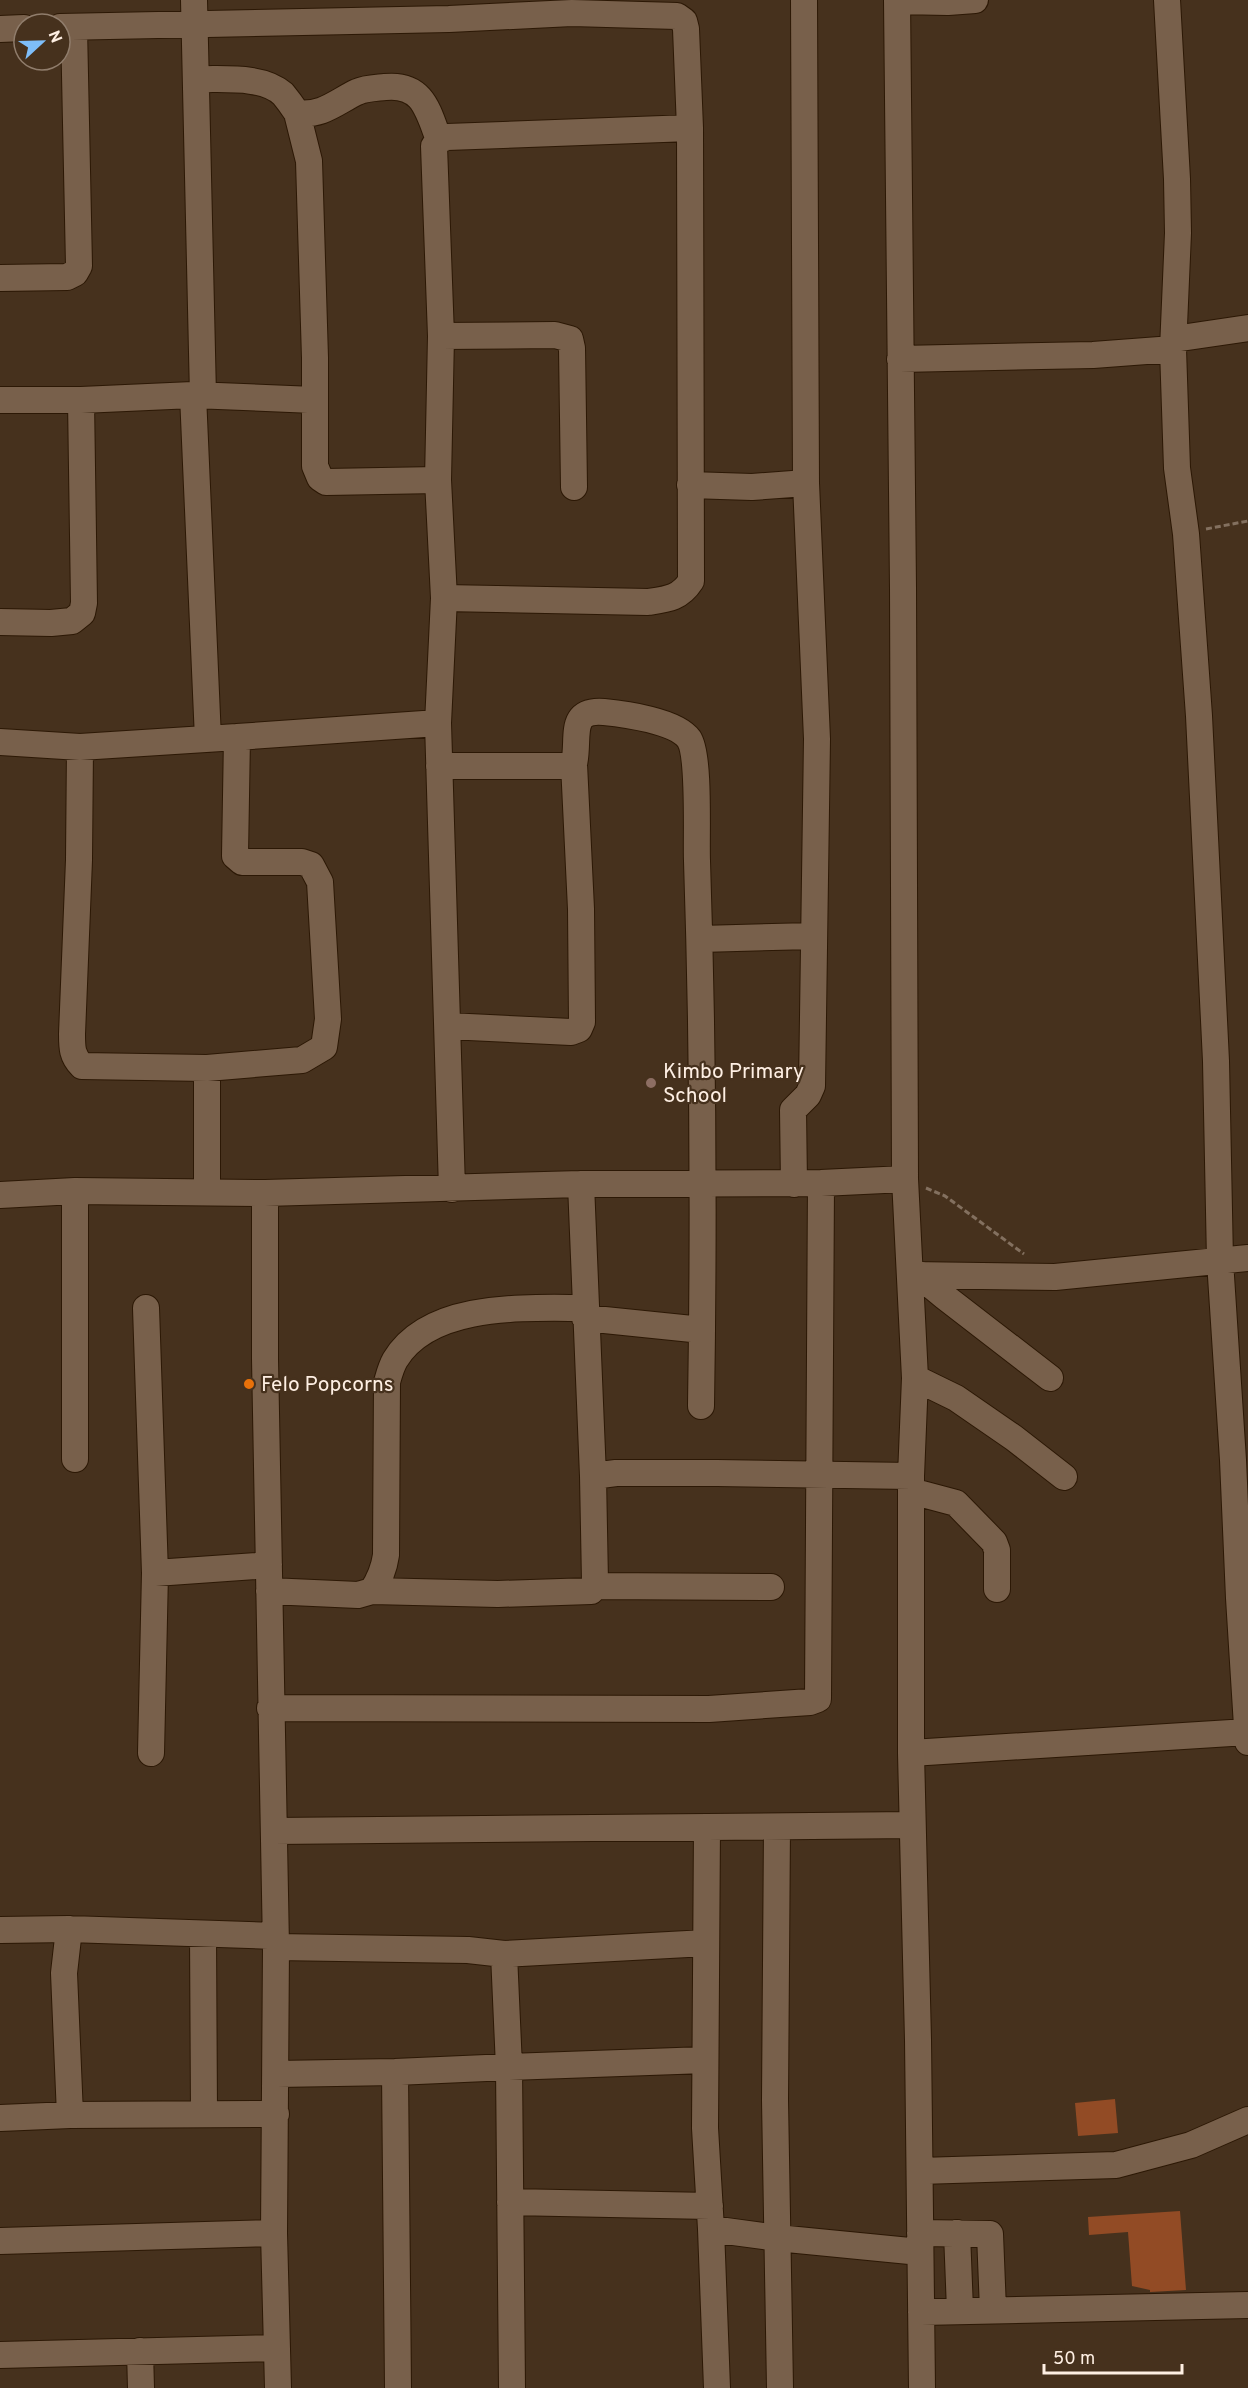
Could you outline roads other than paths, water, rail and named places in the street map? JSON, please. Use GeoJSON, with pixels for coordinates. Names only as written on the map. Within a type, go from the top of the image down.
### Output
{"type":"FeatureCollection","features":[{"type":"Feature","properties":{"kind":"street"},"geometry":{"type":"LineString","coordinates":[[794,1184],[793,1110],[808,1095],[812,1086],[813,936],[816,896],[817,739],[806,483],[804,0]]}},
{"type":"Feature","properties":{"kind":"street"},"geometry":{"type":"LineString","coordinates":[[922,2388],[911,1753],[911,1484],[917,1275],[905,1179],[903,600],[897,0],[948,3],[975,0]]}},
{"type":"Feature","properties":{"kind":"street"},"geometry":{"type":"LineString","coordinates":[[1167,0],[1178,233],[1173,344],[1177,468],[1186,534],[1199,716],[1215,1038],[1220,1261],[1248,1742]]}},
{"type":"Feature","properties":{"kind":"street"},"geometry":{"type":"LineString","coordinates":[[194,12],[198,396],[208,739]]}},
{"type":"Feature","properties":{"kind":"street"},"geometry":{"type":"LineString","coordinates":[[72,26],[194,12],[437,19],[572,14],[677,16],[684,21],[690,128],[692,581],[675,597],[648,602],[444,598]]}},
{"type":"Feature","properties":{"kind":"street"},"geometry":{"type":"LineString","coordinates":[[0,278],[67,277],[75,273],[79,266],[69,72]]}},
{"type":"Feature","properties":{"kind":"street"},"geometry":{"type":"LineString","coordinates":[[196,79],[257,82],[269,85],[283,94],[297,113],[309,161],[315,466],[320,478],[326,482],[438,480]]}},
{"type":"Feature","properties":{"kind":"street"},"geometry":{"type":"LineString","coordinates":[[297,113],[322,112],[357,92],[397,86],[419,95],[428,110],[438,140]]}},
{"type":"Feature","properties":{"kind":"street"},"geometry":{"type":"LineString","coordinates":[[452,1189],[438,723],[444,598],[438,480],[441,336],[434,146],[438,140],[447,136],[690,128]]}},
{"type":"Feature","properties":{"kind":"street"},"geometry":{"type":"LineString","coordinates":[[900,359],[1093,355],[1173,344],[1248,327]]}},
{"type":"Feature","properties":{"kind":"street"},"geometry":{"type":"LineString","coordinates":[[441,336],[555,335],[570,339],[574,487]]}},
{"type":"Feature","properties":{"kind":"street"},"geometry":{"type":"LineString","coordinates":[[0,400],[198,396],[314,399]]}},
{"type":"Feature","properties":{"kind":"street"},"geometry":{"type":"LineString","coordinates":[[0,622],[72,621],[82,613],[84,603],[81,400]]}},
{"type":"Feature","properties":{"kind":"street"},"geometry":{"type":"LineString","coordinates":[[690,485],[752,487],[806,483]]}},
{"type":"Feature","properties":{"kind":"street"},"geometry":{"type":"LineString","coordinates":[[448,1026],[571,1032],[579,1029],[582,1022],[581,909],[574,764],[577,749],[577,724],[580,717],[590,712],[606,713],[667,725],[681,731],[689,740],[693,751],[700,939],[704,1185],[701,1406]]}},
{"type":"Feature","properties":{"kind":"street"},"geometry":{"type":"LineString","coordinates":[[0,742],[80,747],[438,723]]}},
{"type":"Feature","properties":{"kind":"street"},"geometry":{"type":"LineString","coordinates":[[80,747],[79,860],[72,1051],[75,1060],[82,1066],[207,1068],[302,1060],[324,1047],[328,1019],[320,882],[311,865],[302,862],[242,862],[235,856],[237,737]]}},
{"type":"Feature","properties":{"kind":"street"},"geometry":{"type":"LineString","coordinates":[[439,766],[562,766],[574,764]]}},
{"type":"Feature","properties":{"kind":"street"},"geometry":{"type":"LineString","coordinates":[[700,939],[813,936]]}},
{"type":"Feature","properties":{"kind":"street"},"geometry":{"type":"LineString","coordinates":[[207,1068],[207,1191]]}},
{"type":"Feature","properties":{"kind":"street"},"geometry":{"type":"LineString","coordinates":[[0,1195],[75,1191],[265,1193],[581,1184],[821,1184],[905,1179]]}},
{"type":"Feature","properties":{"kind":"street"},"geometry":{"type":"LineString","coordinates":[[269,1591],[358,1595],[372,1590],[498,1594],[591,1591],[595,1586],[593,1476],[581,1184]]}},
{"type":"Feature","properties":{"kind":"street"},"geometry":{"type":"LineString","coordinates":[[270,1708],[709,1709],[814,1702],[820,1696],[821,1184]]}},
{"type":"Feature","properties":{"kind":"street"},"geometry":{"type":"LineString","coordinates":[[75,1191],[75,1459]]}},
{"type":"Feature","properties":{"kind":"street"},"geometry":{"type":"LineString","coordinates":[[265,1193],[265,1359],[277,2074],[274,2233],[278,2388]]}},
{"type":"Feature","properties":{"kind":"street"},"geometry":{"type":"LineString","coordinates":[[917,1275],[1055,1277],[1248,1258]]}},
{"type":"Feature","properties":{"kind":"street"},"geometry":{"type":"LineString","coordinates":[[917,1275],[1050,1378]]}},
{"type":"Feature","properties":{"kind":"street"},"geometry":{"type":"LineString","coordinates":[[146,1308],[154,1573],[151,1753]]}},
{"type":"Feature","properties":{"kind":"street"},"geometry":{"type":"LineString","coordinates":[[372,1590],[384,1569],[386,1555],[387,1382],[394,1362],[421,1334],[463,1315],[488,1310],[585,1313],[702,1330]]}},
{"type":"Feature","properties":{"kind":"street"},"geometry":{"type":"LineString","coordinates":[[915,1378],[956,1398],[1014,1438],[1064,1477]]}},
{"type":"Feature","properties":{"kind":"street"},"geometry":{"type":"LineString","coordinates":[[593,1476],[616,1473],[717,1473],[821,1476],[911,1484],[956,1503],[994,1542],[997,1550],[997,1589]]}},
{"type":"Feature","properties":{"kind":"street"},"geometry":{"type":"LineString","coordinates":[[154,1573],[268,1565]]}},
{"type":"Feature","properties":{"kind":"street"},"geometry":{"type":"LineString","coordinates":[[595,1586],[771,1587]]}},
{"type":"Feature","properties":{"kind":"street"},"geometry":{"type":"LineString","coordinates":[[911,1753],[1247,1732]]}},
{"type":"Feature","properties":{"kind":"street"},"geometry":{"type":"LineString","coordinates":[[274,1831],[912,1825]]}},
{"type":"Feature","properties":{"kind":"street"},"geometry":{"type":"LineString","coordinates":[[707,1827],[705,2128],[717,2388]]}},
{"type":"Feature","properties":{"kind":"street"},"geometry":{"type":"LineString","coordinates":[[777,1827],[775,2100],[780,2388]]}},
{"type":"Feature","properties":{"kind":"street"},"geometry":{"type":"LineString","coordinates":[[0,1930],[69,1929],[203,1934],[275,1941],[468,1950],[504,1954],[706,1943]]}},
{"type":"Feature","properties":{"kind":"street"},"geometry":{"type":"LineString","coordinates":[[69,1929],[64,1973],[70,2115]]}},
{"type":"Feature","properties":{"kind":"street"},"geometry":{"type":"LineString","coordinates":[[203,1934],[204,2114]]}},
{"type":"Feature","properties":{"kind":"street"},"geometry":{"type":"LineString","coordinates":[[504,1954],[509,2067],[512,2388]]}},
{"type":"Feature","properties":{"kind":"street"},"geometry":{"type":"LineString","coordinates":[[277,2074],[395,2072],[705,2060]]}},
{"type":"Feature","properties":{"kind":"street"},"geometry":{"type":"LineString","coordinates":[[395,2072],[399,2388]]}},
{"type":"Feature","properties":{"kind":"street"},"geometry":{"type":"LineString","coordinates":[[0,2118],[70,2115],[276,2114]]}},
{"type":"Feature","properties":{"kind":"street"},"geometry":{"type":"LineString","coordinates":[[920,2171],[1116,2164],[1191,2145],[1248,2120]]}},
{"type":"Feature","properties":{"kind":"street"},"geometry":{"type":"LineString","coordinates":[[510,2202],[710,2218],[777,2238],[920,2242],[957,2233],[990,2234],[993,2310]]}},
{"type":"Feature","properties":{"kind":"street"},"geometry":{"type":"LineString","coordinates":[[0,2241],[274,2233]]}},
{"type":"Feature","properties":{"kind":"street"},"geometry":{"type":"LineString","coordinates":[[957,2233],[960,2310]]}},
{"type":"Feature","properties":{"kind":"street"},"geometry":{"type":"LineString","coordinates":[[921,2312],[1248,2305]]}},
{"type":"Feature","properties":{"kind":"street"},"geometry":{"type":"LineString","coordinates":[[0,2355],[277,2348]]}},
{"type":"Feature","properties":{"kind":"street"},"geometry":{"type":"LineString","coordinates":[[140,2351],[141,2388]]}},
{"type":"Feature","properties":{"kind":"place","name":"Kimbo Primary School"},"geometry":{"type":"Point","coordinates":[651,1083]}},
{"type":"Feature","properties":{"kind":"place","name":"Felo Popcorns"},"geometry":{"type":"Point","coordinates":[249,1384]}}]}
